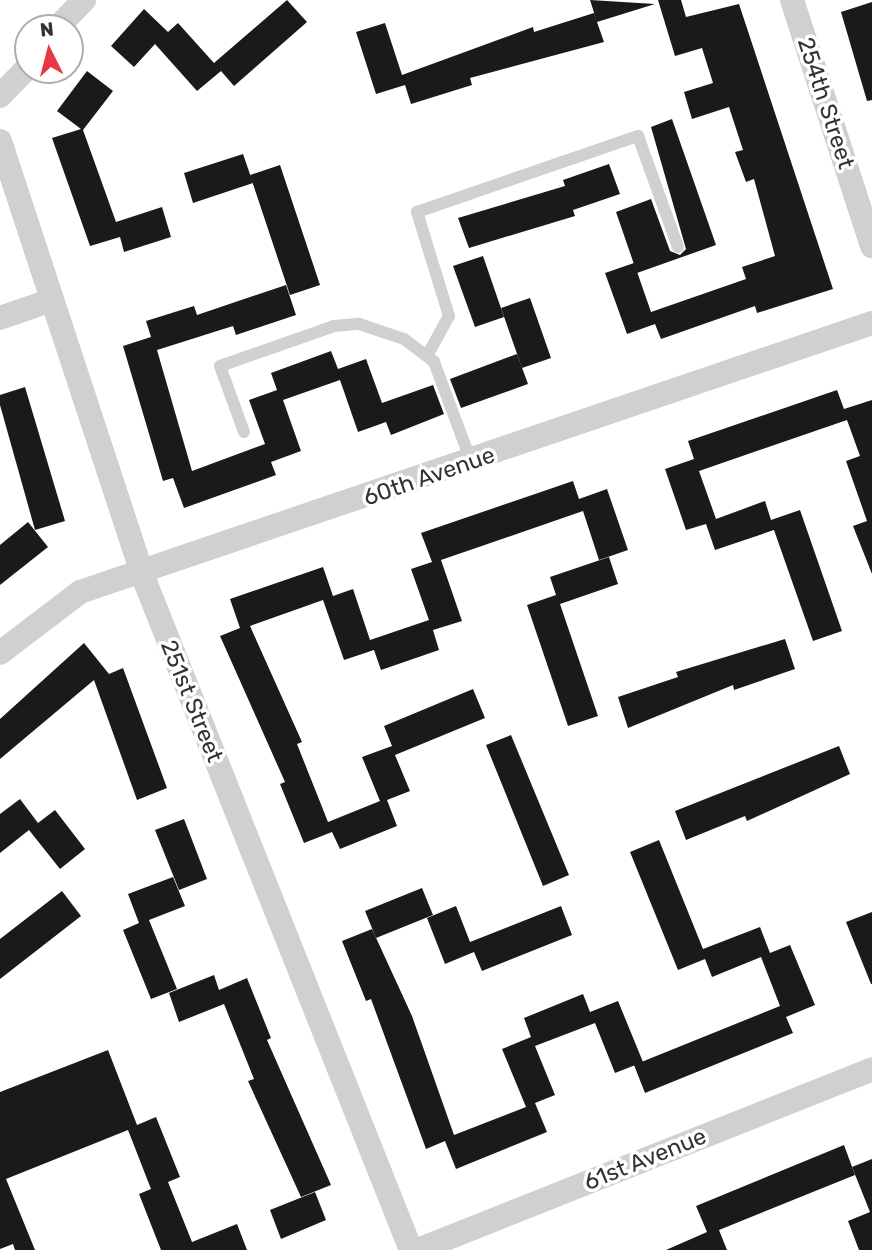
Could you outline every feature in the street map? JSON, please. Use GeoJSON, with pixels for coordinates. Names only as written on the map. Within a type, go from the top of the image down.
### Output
{"type":"FeatureCollection","features":[{"type":"Feature","properties":{"kind":"street"},"geometry":{"type":"LineString","coordinates":[[70,14],[84,0]]}},
{"type":"Feature","properties":{"kind":"street","name":"254th Street"},"geometry":{"type":"LineString","coordinates":[[792,0],[872,246]]}},
{"type":"Feature","properties":{"kind":"street"},"geometry":{"type":"LineString","coordinates":[[0,96],[14,82]]}},
{"type":"Feature","properties":{"kind":"street","name":"251st Street"},"geometry":{"type":"LineString","coordinates":[[0,141],[142,575],[411,1250]]}},
{"type":"Feature","properties":{"kind":"street"},"geometry":{"type":"LineString","coordinates":[[0,318],[52,300]]}},
{"type":"Feature","properties":{"kind":"street","name":"60th Avenue"},"geometry":{"type":"LineString","coordinates":[[0,653],[80,592],[142,575],[872,323]]}},
{"type":"Feature","properties":{"kind":"street","name":"61st Avenue"},"geometry":{"type":"LineString","coordinates":[[418,1250],[872,1069]]}},
{"type":"Feature","properties":{"kind":"lane"},"geometry":{"type":"LineString","coordinates":[[427,356],[449,316],[417,212],[638,136],[678,247]]}},
{"type":"Feature","properties":{"kind":"lane"},"geometry":{"type":"LineString","coordinates":[[244,432],[219,366],[334,326],[359,324],[404,339],[435,362],[471,462]]}},
{"type":"Feature","properties":{"kind":"building"},"geometry":{"type":"Polygon","coordinates":[[[287,0],[307,22],[234,86],[221,71],[197,91],[155,44],[134,67],[111,46],[144,9],[168,32],[178,23],[214,63],[287,0]]]}},
{"type":"Feature","properties":{"kind":"building"},"geometry":{"type":"Polygon","coordinates":[[[590,0],[655,4],[597,22],[590,0]]]}},
{"type":"Feature","properties":{"kind":"building"},"geometry":{"type":"Polygon","coordinates":[[[658,0],[681,0],[686,17],[739,4],[833,289],[757,313],[755,306],[661,339],[655,324],[627,334],[605,273],[634,263],[651,312],[746,279],[742,267],[775,256],[754,179],[746,182],[735,152],[743,150],[729,107],[692,119],[684,92],[713,83],[702,48],[675,56],[658,0]]]}},
{"type":"Feature","properties":{"kind":"building"},"geometry":{"type":"Polygon","coordinates":[[[872,2],[872,100],[867,101],[841,12],[872,2]]]}},
{"type":"Feature","properties":{"kind":"building"},"geometry":{"type":"Polygon","coordinates":[[[594,13],[604,42],[470,78],[472,85],[411,104],[405,85],[376,94],[356,32],[385,23],[402,75],[533,27],[534,32],[594,13]]]}},
{"type":"Feature","properties":{"kind":"building"},"geometry":{"type":"Polygon","coordinates":[[[87,71],[113,91],[83,130],[116,222],[162,207],[171,237],[124,252],[120,237],[90,246],[52,138],[81,129],[57,111],[77,84],[84,84],[87,71]]]}},
{"type":"Feature","properties":{"kind":"building"},"geometry":{"type":"Polygon","coordinates":[[[672,119],[716,245],[637,273],[616,212],[651,199],[670,251],[680,255],[686,249],[651,127],[672,119]]]}},
{"type":"Feature","properties":{"kind":"building"},"geometry":{"type":"Polygon","coordinates":[[[243,154],[253,183],[193,203],[184,173],[243,154]]]}},
{"type":"Feature","properties":{"kind":"building"},"geometry":{"type":"Polygon","coordinates":[[[609,164],[620,194],[573,210],[575,216],[469,248],[458,218],[565,186],[563,180],[609,164]]]}},
{"type":"Feature","properties":{"kind":"building"},"geometry":{"type":"Polygon","coordinates":[[[280,165],[320,285],[290,295],[250,175],[280,165]]]}},
{"type":"Feature","properties":{"kind":"building"},"geometry":{"type":"Polygon","coordinates":[[[483,256],[504,317],[475,327],[453,266],[483,256]]]}},
{"type":"Feature","properties":{"kind":"building"},"geometry":{"type":"Polygon","coordinates":[[[286,285],[296,315],[236,335],[233,326],[157,350],[192,471],[265,444],[249,400],[277,390],[271,373],[331,351],[338,369],[366,359],[382,403],[433,385],[444,414],[391,435],[386,422],[358,432],[340,380],[283,400],[301,451],[271,462],[276,475],[184,508],[173,478],[163,481],[123,346],[151,337],[146,321],[194,306],[197,315],[286,285]]]}},
{"type":"Feature","properties":{"kind":"building"},"geometry":{"type":"Polygon","coordinates":[[[530,298],[551,358],[522,368],[501,308],[530,298]]]}},
{"type":"Feature","properties":{"kind":"building"},"geometry":{"type":"Polygon","coordinates":[[[517,354],[528,384],[461,408],[450,379],[517,354]]]}},
{"type":"Feature","properties":{"kind":"building"},"geometry":{"type":"Polygon","coordinates":[[[25,387],[65,521],[35,530],[0,405],[0,395],[25,387]]]}},
{"type":"Feature","properties":{"kind":"building"},"geometry":{"type":"Polygon","coordinates":[[[837,390],[844,409],[872,400],[872,574],[853,526],[867,521],[846,461],[860,456],[847,420],[699,471],[716,519],[765,501],[771,520],[800,510],[842,631],[813,641],[774,530],[715,550],[706,524],[686,530],[665,469],[694,459],[688,441],[837,390]]]}},
{"type":"Feature","properties":{"kind":"building"},"geometry":{"type":"Polygon","coordinates":[[[573,481],[579,499],[607,489],[628,550],[599,560],[583,511],[441,560],[462,621],[433,630],[439,650],[381,670],[374,650],[344,660],[323,600],[250,626],[302,742],[297,744],[328,822],[380,801],[362,757],[392,746],[384,726],[473,689],[485,718],[395,755],[410,791],[387,800],[397,826],[340,849],[332,832],[304,843],[280,784],[285,782],[220,636],[240,628],[230,599],[323,567],[333,596],[353,589],[370,640],[429,620],[411,569],[432,562],[421,533],[573,481]]]}},
{"type":"Feature","properties":{"kind":"building"},"geometry":{"type":"Polygon","coordinates":[[[28,522],[48,547],[0,585],[0,545],[28,522]]]}},
{"type":"Feature","properties":{"kind":"building"},"geometry":{"type":"Polygon","coordinates":[[[609,557],[618,584],[560,604],[598,716],[568,726],[527,605],[556,595],[550,577],[609,557]]]}},
{"type":"Feature","properties":{"kind":"building"},"geometry":{"type":"Polygon","coordinates":[[[785,639],[795,669],[734,690],[733,685],[628,728],[618,697],[678,677],[676,672],[785,639]]]}},
{"type":"Feature","properties":{"kind":"building"},"geometry":{"type":"Polygon","coordinates":[[[84,643],[109,674],[123,668],[167,788],[137,800],[94,680],[0,759],[0,719],[84,643]]]}},
{"type":"Feature","properties":{"kind":"building"},"geometry":{"type":"Polygon","coordinates":[[[511,735],[569,875],[543,886],[486,745],[511,735]]]}},
{"type":"Feature","properties":{"kind":"building"},"geometry":{"type":"Polygon","coordinates":[[[839,746],[850,774],[747,821],[745,816],[686,840],[675,811],[839,746]]]}},
{"type":"Feature","properties":{"kind":"building"},"geometry":{"type":"Polygon","coordinates":[[[20,799],[38,823],[55,810],[85,849],[60,869],[29,830],[0,853],[0,814],[20,799]]]}},
{"type":"Feature","properties":{"kind":"building"},"geometry":{"type":"Polygon","coordinates":[[[184,819],[207,879],[179,890],[155,830],[184,819]]]}},
{"type":"Feature","properties":{"kind":"building"},"geometry":{"type":"Polygon","coordinates":[[[659,840],[703,949],[760,927],[770,953],[790,945],[815,1005],[786,1017],[793,1033],[645,1093],[634,1065],[780,1006],[761,957],[712,977],[705,959],[678,970],[630,852],[659,840]]]}},
{"type":"Feature","properties":{"kind":"building"},"geometry":{"type":"Polygon","coordinates":[[[173,877],[185,906],[149,920],[177,989],[151,999],[123,930],[139,923],[128,894],[173,877]]]}},
{"type":"Feature","properties":{"kind":"building"},"geometry":{"type":"Polygon","coordinates":[[[422,888],[433,915],[376,938],[365,911],[422,888]]]}},
{"type":"Feature","properties":{"kind":"building"},"geometry":{"type":"Polygon","coordinates":[[[62,891],[81,916],[0,979],[0,939],[62,891]]]}},
{"type":"Feature","properties":{"kind":"building"},"geometry":{"type":"Polygon","coordinates":[[[456,906],[470,942],[561,906],[572,935],[482,971],[474,952],[445,964],[427,918],[456,906]]]}},
{"type":"Feature","properties":{"kind":"building"},"geometry":{"type":"Polygon","coordinates":[[[872,912],[872,984],[871,984],[846,922],[872,912]]]}},
{"type":"Feature","properties":{"kind":"building"},"geometry":{"type":"Polygon","coordinates":[[[372,929],[412,1016],[454,1135],[526,1107],[502,1049],[531,1037],[524,1018],[583,994],[590,1012],[618,1001],[643,1062],[615,1073],[595,1023],[535,1046],[555,1095],[535,1103],[547,1132],[456,1169],[445,1141],[426,1149],[371,999],[366,1001],[342,941],[372,929]]]}},
{"type":"Feature","properties":{"kind":"building"},"geometry":{"type":"Polygon","coordinates":[[[214,975],[219,990],[247,978],[271,1038],[267,1040],[331,1185],[301,1197],[248,1081],[254,1079],[224,1004],[179,1022],[169,993],[214,975]]]}},
{"type":"Feature","properties":{"kind":"building"},"geometry":{"type":"Polygon","coordinates":[[[108,1050],[137,1125],[156,1117],[180,1177],[168,1182],[192,1242],[237,1224],[247,1250],[161,1250],[139,1194],[151,1189],[128,1130],[6,1179],[35,1250],[15,1250],[13,1244],[0,1249],[0,1092],[108,1050]]]}},
{"type":"Feature","properties":{"kind":"building"},"geometry":{"type":"Polygon","coordinates":[[[844,1145],[855,1175],[719,1230],[727,1250],[666,1250],[707,1232],[696,1206],[844,1145]]]}},
{"type":"Feature","properties":{"kind":"building"},"geometry":{"type":"Polygon","coordinates":[[[872,1159],[872,1250],[859,1250],[848,1221],[870,1212],[852,1167],[872,1159]]]}},
{"type":"Feature","properties":{"kind":"building"},"geometry":{"type":"Polygon","coordinates":[[[315,1192],[326,1220],[281,1239],[270,1210],[315,1192]]]}}]}
